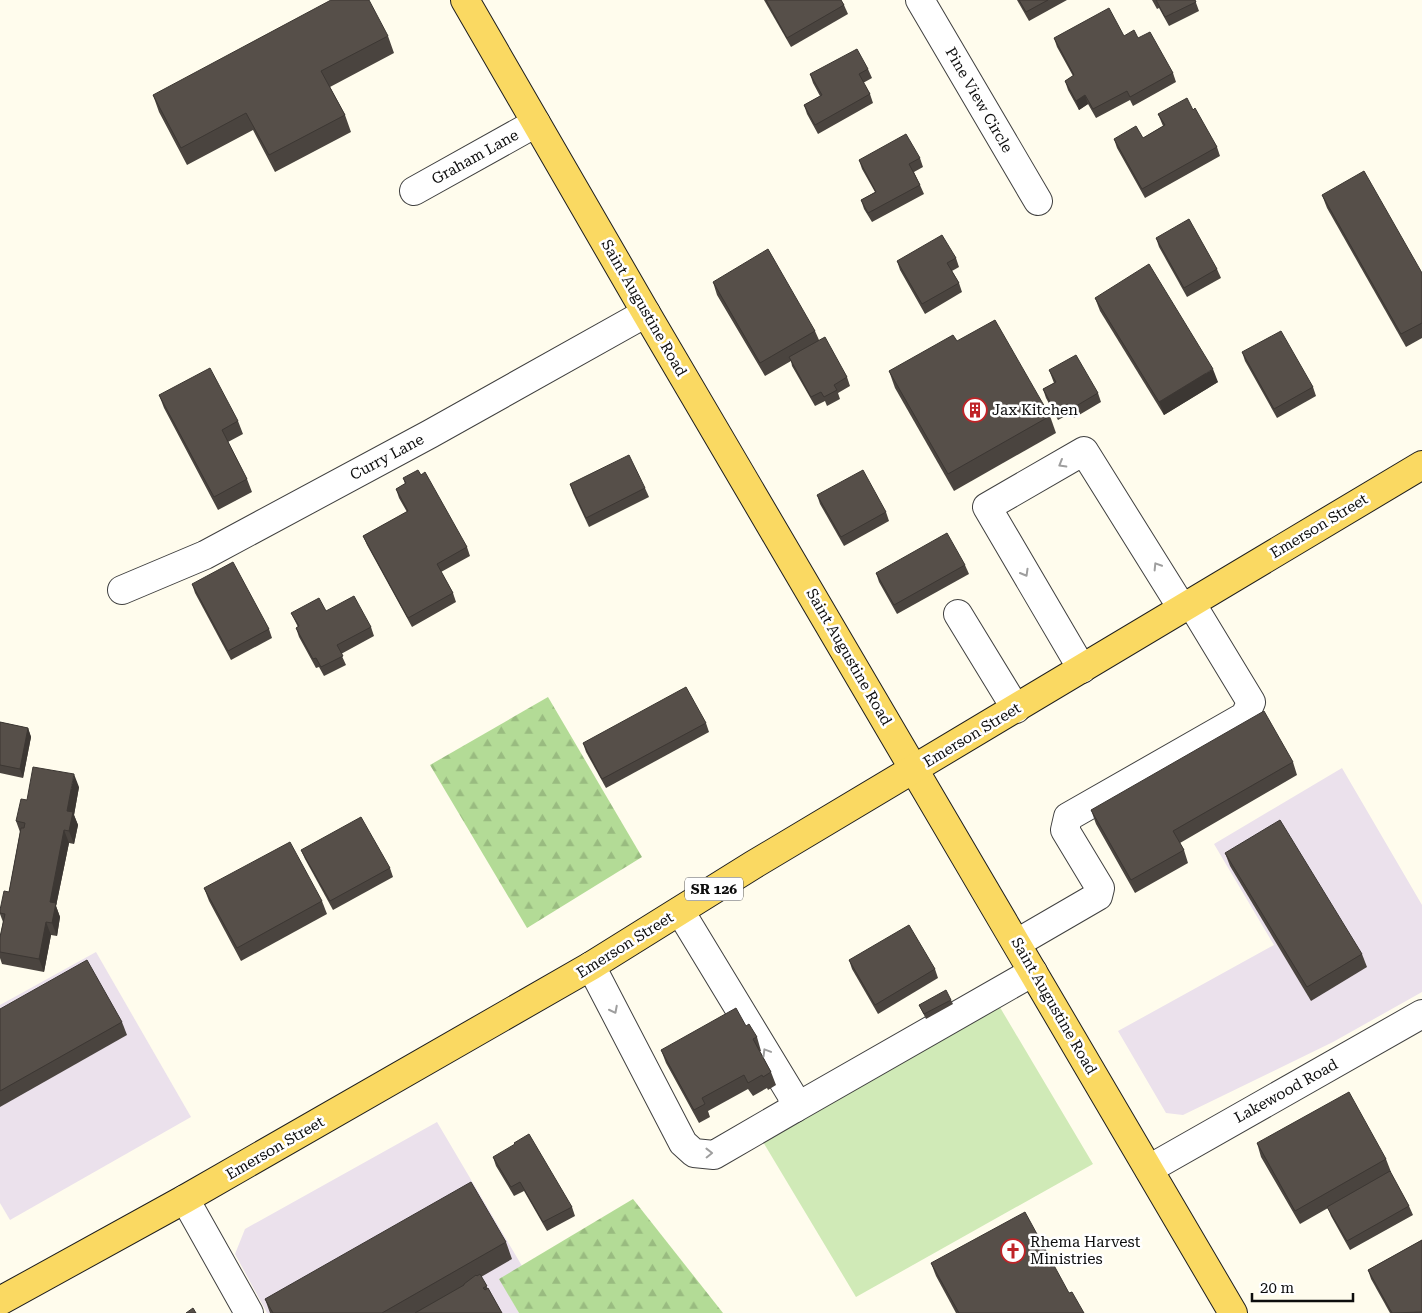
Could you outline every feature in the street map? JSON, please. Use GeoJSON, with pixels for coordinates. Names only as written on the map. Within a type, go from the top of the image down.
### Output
{"type":"FeatureCollection","features":[{"type":"Feature","properties":{"kind":"main road","name":"Saint Augustine Road"},"geometry":{"type":"LineString","coordinates":[[465,0],[1233,1313]]}},
{"type":"Feature","properties":{"kind":"main road","name":"Emerson Street"},"geometry":{"type":"LineString","coordinates":[[0,1302],[185,1199],[591,966],[753,865],[1422,465]]}},
{"type":"Feature","properties":{"kind":"street","name":"Pine View Circle"},"geometry":{"type":"LineString","coordinates":[[920,0],[1038,201]]}},
{"type":"Feature","properties":{"kind":"street","name":"Graham Lane"},"geometry":{"type":"LineString","coordinates":[[414,191],[536,123]]}},
{"type":"Feature","properties":{"kind":"street","name":"Curry Lane"},"geometry":{"type":"LineString","coordinates":[[122,590],[205,555],[430,434],[646,312]]}},
{"type":"Feature","properties":{"kind":"street"},"geometry":{"type":"LineString","coordinates":[[1016,943],[1098,896],[1100,888],[1065,830],[1068,818],[1245,716],[1251,702],[1084,451],[987,507],[1082,669]]}},
{"type":"Feature","properties":{"kind":"street"},"geometry":{"type":"LineString","coordinates":[[958,614],[1016,709]]}},
{"type":"Feature","properties":{"kind":"street"},"geometry":{"type":"LineString","coordinates":[[680,911],[791,1094],[795,1108]]}},
{"type":"Feature","properties":{"kind":"street"},"geometry":{"type":"LineString","coordinates":[[591,966],[683,1143],[694,1152],[714,1155],[1034,972]]}},
{"type":"Feature","properties":{"kind":"street","name":"Lakewood Road"},"geometry":{"type":"LineString","coordinates":[[1149,1169],[1422,1014]]}},
{"type":"Feature","properties":{"kind":"street"},"geometry":{"type":"LineString","coordinates":[[185,1199],[249,1313]]}},
{"type":"Feature","properties":{"kind":"shaded area"},"geometry":{"type":"Polygon","coordinates":[[[1342,768],[1422,905],[1422,992],[1333,1042],[1183,1115],[1166,1113],[1118,1031],[1274,945],[1214,844],[1342,768]]]}},
{"type":"Feature","properties":{"kind":"shaded area"},"geometry":{"type":"Polygon","coordinates":[[[96,952],[191,1117],[10,1220],[0,1203],[0,1005],[96,952]]]}},
{"type":"Feature","properties":{"kind":"shaded area"},"geometry":{"type":"Polygon","coordinates":[[[437,1122],[522,1266],[500,1279],[519,1313],[267,1313],[235,1254],[245,1229],[437,1122]]]}},
{"type":"Feature","properties":{"kind":"green space"},"geometry":{"type":"Polygon","coordinates":[[[548,697],[642,857],[527,928],[430,765],[548,697]]]}},
{"type":"Feature","properties":{"kind":"green space"},"geometry":{"type":"Polygon","coordinates":[[[998,1004],[1093,1164],[856,1297],[760,1137],[998,1004]]]}},
{"type":"Feature","properties":{"kind":"green space"},"geometry":{"type":"Polygon","coordinates":[[[633,1199],[723,1313],[519,1313],[499,1279],[633,1199]]]}},
{"type":"Feature","properties":{"kind":"building"},"geometry":{"type":"Polygon","coordinates":[[[331,0],[369,0],[388,36],[321,71],[345,115],[269,155],[246,113],[181,148],[153,95],[331,0]]]}},
{"type":"Feature","properties":{"kind":"building"},"geometry":{"type":"Polygon","coordinates":[[[766,0],[841,0],[844,5],[787,38],[766,0]]]}},
{"type":"Feature","properties":{"kind":"building"},"geometry":{"type":"Polygon","coordinates":[[[1019,0],[1048,0],[1026,12],[1019,0]]]}},
{"type":"Feature","properties":{"kind":"building"},"geometry":{"type":"Polygon","coordinates":[[[1156,0],[1195,0],[1196,2],[1165,17],[1156,0]]]}},
{"type":"Feature","properties":{"kind":"building"},"geometry":{"type":"Polygon","coordinates":[[[1109,8],[1124,36],[1134,30],[1138,38],[1150,32],[1173,73],[1130,97],[1127,91],[1093,109],[1085,95],[1076,101],[1065,81],[1074,75],[1054,38],[1109,8]]]}},
{"type":"Feature","properties":{"kind":"building"},"geometry":{"type":"Polygon","coordinates":[[[857,49],[868,69],[859,74],[870,94],[815,125],[804,105],[822,95],[810,74],[857,49]]]}},
{"type":"Feature","properties":{"kind":"building"},"geometry":{"type":"Polygon","coordinates":[[[1187,98],[1193,110],[1195,108],[1217,147],[1142,189],[1114,139],[1136,126],[1143,138],[1165,125],[1158,114],[1187,98]]]}},
{"type":"Feature","properties":{"kind":"building"},"geometry":{"type":"Polygon","coordinates":[[[906,134],[920,158],[909,164],[920,185],[868,213],[861,200],[876,192],[859,160],[906,134]]]}},
{"type":"Feature","properties":{"kind":"building"},"geometry":{"type":"Polygon","coordinates":[[[1364,171],[1422,273],[1422,323],[1401,334],[1322,195],[1364,171]]]}},
{"type":"Feature","properties":{"kind":"building"},"geometry":{"type":"Polygon","coordinates":[[[1189,219],[1217,269],[1184,288],[1156,238],[1189,219]]]}},
{"type":"Feature","properties":{"kind":"building"},"geometry":{"type":"Polygon","coordinates":[[[942,235],[956,258],[947,263],[959,283],[922,304],[897,261],[942,235]]]}},
{"type":"Feature","properties":{"kind":"building"},"geometry":{"type":"Polygon","coordinates":[[[768,249],[815,331],[760,363],[713,282],[768,249]]]}},
{"type":"Feature","properties":{"kind":"building"},"geometry":{"type":"Polygon","coordinates":[[[1149,264],[1213,369],[1159,402],[1095,298],[1149,264]]]}},
{"type":"Feature","properties":{"kind":"building","name":"Jax Kitchen"},"geometry":{"type":"Polygon","coordinates":[[[995,320],[1050,416],[948,474],[889,371],[953,335],[957,341],[995,320]]]}},
{"type":"Feature","properties":{"kind":"building"},"geometry":{"type":"Polygon","coordinates":[[[1281,331],[1313,387],[1274,409],[1242,352],[1281,331]]]}},
{"type":"Feature","properties":{"kind":"building"},"geometry":{"type":"Polygon","coordinates":[[[825,337],[847,377],[834,385],[837,390],[824,397],[821,392],[811,397],[789,357],[825,337]]]}},
{"type":"Feature","properties":{"kind":"building"},"geometry":{"type":"Polygon","coordinates":[[[1076,355],[1098,393],[1071,409],[1068,404],[1055,411],[1043,389],[1056,382],[1049,370],[1076,355]]]}},
{"type":"Feature","properties":{"kind":"building"},"geometry":{"type":"Polygon","coordinates":[[[210,368],[238,421],[222,430],[247,479],[214,497],[159,395],[210,368]]]}},
{"type":"Feature","properties":{"kind":"building"},"geometry":{"type":"Polygon","coordinates":[[[629,455],[645,488],[586,518],[570,484],[629,455]]]}},
{"type":"Feature","properties":{"kind":"building"},"geometry":{"type":"Polygon","coordinates":[[[418,470],[421,475],[425,472],[467,547],[437,564],[453,593],[408,618],[363,536],[408,511],[396,489],[406,483],[403,478],[418,470]]]}},
{"type":"Feature","properties":{"kind":"building"},"geometry":{"type":"Polygon","coordinates":[[[863,470],[886,512],[841,537],[817,495],[863,470]]]}},
{"type":"Feature","properties":{"kind":"building"},"geometry":{"type":"Polygon","coordinates":[[[947,533],[965,565],[894,605],[876,573],[947,533]]]}},
{"type":"Feature","properties":{"kind":"building"},"geometry":{"type":"Polygon","coordinates":[[[233,562],[269,629],[228,651],[192,584],[233,562]]]}},
{"type":"Feature","properties":{"kind":"building"},"geometry":{"type":"Polygon","coordinates":[[[354,596],[371,627],[337,645],[343,656],[321,667],[316,658],[313,659],[296,628],[299,626],[291,613],[319,598],[326,611],[354,596]]]}},
{"type":"Feature","properties":{"kind":"building"},"geometry":{"type":"Polygon","coordinates":[[[686,687],[706,723],[602,779],[583,743],[686,687]]]}},
{"type":"Feature","properties":{"kind":"building"},"geometry":{"type":"Polygon","coordinates":[[[1264,711],[1293,762],[1173,831],[1184,850],[1131,880],[1091,810],[1264,711]]]}},
{"type":"Feature","properties":{"kind":"building"},"geometry":{"type":"Polygon","coordinates":[[[0,722],[28,728],[20,769],[0,765],[0,722]]]}},
{"type":"Feature","properties":{"kind":"building"},"geometry":{"type":"Polygon","coordinates":[[[33,767],[74,774],[67,811],[73,812],[69,831],[64,830],[50,902],[56,903],[52,923],[46,922],[39,959],[0,952],[0,937],[5,914],[0,913],[0,910],[4,891],[9,892],[21,828],[24,828],[25,823],[16,821],[21,799],[27,800],[33,767]]]}},
{"type":"Feature","properties":{"kind":"building"},"geometry":{"type":"Polygon","coordinates":[[[361,817],[390,868],[330,901],[301,850],[361,817]]]}},
{"type":"Feature","properties":{"kind":"building"},"geometry":{"type":"Polygon","coordinates":[[[1280,820],[1362,954],[1307,987],[1225,853],[1280,820]]]}},
{"type":"Feature","properties":{"kind":"building"},"geometry":{"type":"Polygon","coordinates":[[[290,842],[322,901],[237,948],[204,888],[290,842]]]}},
{"type":"Feature","properties":{"kind":"building"},"geometry":{"type":"Polygon","coordinates":[[[909,925],[935,969],[875,1005],[849,960],[909,925]]]}},
{"type":"Feature","properties":{"kind":"building"},"geometry":{"type":"Polygon","coordinates":[[[87,960],[122,1022],[0,1091],[0,1009],[87,960]]]}},
{"type":"Feature","properties":{"kind":"building"},"geometry":{"type":"Polygon","coordinates":[[[946,990],[951,1000],[924,1014],[919,1005],[946,990]]]}},
{"type":"Feature","properties":{"kind":"building"},"geometry":{"type":"Polygon","coordinates":[[[736,1008],[746,1026],[749,1024],[757,1037],[753,1039],[771,1072],[748,1083],[744,1075],[702,1098],[705,1104],[694,1110],[661,1050],[736,1008]]]}},
{"type":"Feature","properties":{"kind":"building"},"geometry":{"type":"Polygon","coordinates":[[[1349,1092],[1386,1159],[1295,1211],[1257,1143],[1349,1092]]]}},
{"type":"Feature","properties":{"kind":"building"},"geometry":{"type":"Polygon","coordinates":[[[529,1134],[572,1207],[543,1222],[520,1182],[511,1187],[493,1157],[529,1134]]]}},
{"type":"Feature","properties":{"kind":"building"},"geometry":{"type":"Polygon","coordinates":[[[1390,1171],[1409,1206],[1347,1241],[1327,1207],[1390,1171]]]}},
{"type":"Feature","properties":{"kind":"building"},"geometry":{"type":"Polygon","coordinates":[[[471,1182],[506,1242],[382,1313],[273,1313],[265,1299],[471,1182]]]}},
{"type":"Feature","properties":{"kind":"building","name":"Rhema Harvest Ministries"},"geometry":{"type":"Polygon","coordinates":[[[1025,1212],[1069,1293],[1072,1292],[1084,1313],[959,1313],[931,1263],[1025,1212]]]}},
{"type":"Feature","properties":{"kind":"building"},"geometry":{"type":"Polygon","coordinates":[[[1422,1240],[1422,1312],[1392,1313],[1368,1270],[1422,1240]]]}},
{"type":"Feature","properties":{"kind":"building"},"geometry":{"type":"Polygon","coordinates":[[[480,1274],[487,1286],[483,1288],[485,1290],[488,1288],[502,1313],[415,1313],[464,1285],[476,1275],[480,1274]]]}},
{"type":"Feature","properties":{"kind":"building"},"geometry":{"type":"Polygon","coordinates":[[[193,1308],[196,1313],[186,1313],[193,1308]]]}},
{"type":"Feature","properties":{"kind":"place","name":"Jax Kitchen"},"geometry":{"type":"Point","coordinates":[975,410]}},
{"type":"Feature","properties":{"kind":"place","name":"Rhema Harvest Ministries"},"geometry":{"type":"Point","coordinates":[1013,1251]}}]}
